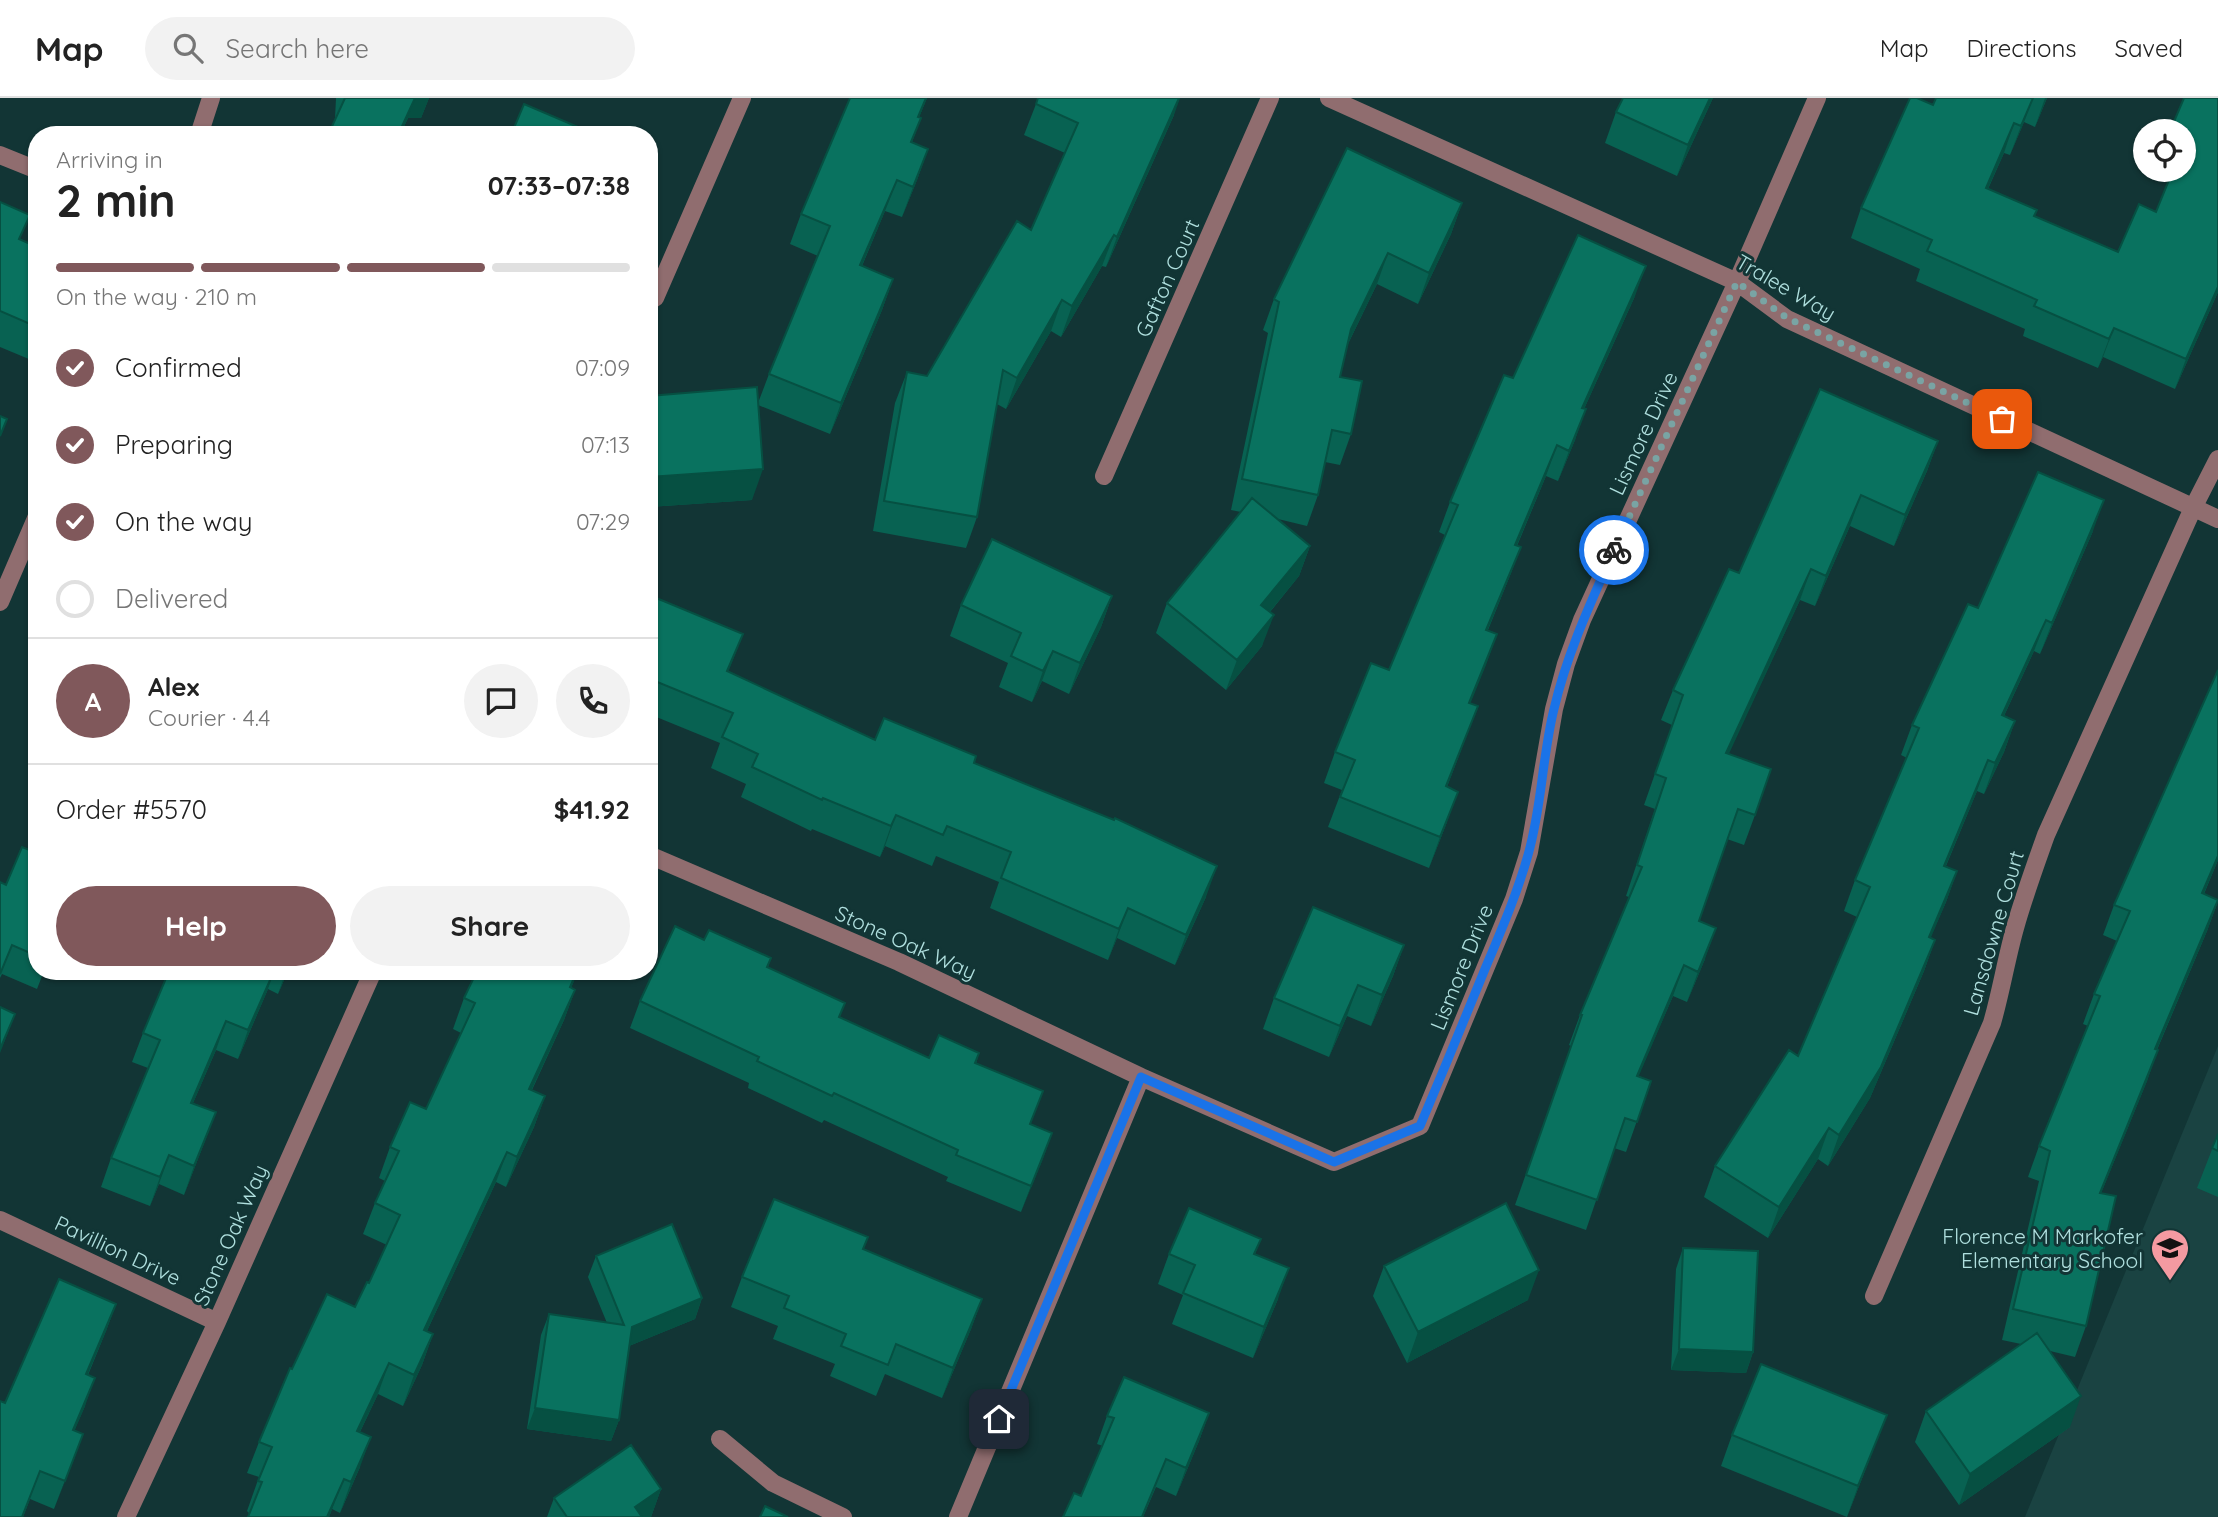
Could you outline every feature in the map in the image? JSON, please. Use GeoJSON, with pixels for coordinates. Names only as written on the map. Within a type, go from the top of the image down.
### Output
{"type":"FeatureCollection","features":[{"type":"Feature","properties":{"kind":"street"},"geometry":{"type":"LineString","coordinates":[[202,126],[211,98]]}},
{"type":"Feature","properties":{"kind":"street"},"geometry":{"type":"LineString","coordinates":[[658,291],[742,98]]}},
{"type":"Feature","properties":{"kind":"street","name":"Gafton Court"},"geometry":{"type":"LineString","coordinates":[[1104,476],[1270,98]]}},
{"type":"Feature","properties":{"kind":"street","name":"Tralee Way"},"geometry":{"type":"LineString","coordinates":[[1329,98],[1737,282],[1787,318],[2218,519]]}},
{"type":"Feature","properties":{"kind":"street","name":"Lismore Drive"},"geometry":{"type":"LineString","coordinates":[[1141,1077],[1334,1162],[1420,1126],[1518,887],[1529,852],[1553,709],[1582,620],[1737,282],[1817,98]]}},
{"type":"Feature","properties":{"kind":"street"},"geometry":{"type":"LineString","coordinates":[[0,155],[28,166]]}},
{"type":"Feature","properties":{"kind":"street","name":"Lansdowne Court"},"geometry":{"type":"LineString","coordinates":[[1874,1296],[1992,1023],[2014,931],[2046,835],[2193,508],[2218,459]]}},
{"type":"Feature","properties":{"kind":"street"},"geometry":{"type":"LineString","coordinates":[[0,602],[28,537]]}},
{"type":"Feature","properties":{"kind":"street","name":"Stone Oak Way"},"geometry":{"type":"LineString","coordinates":[[658,859],[899,962],[1141,1077]]}},
{"type":"Feature","properties":{"kind":"street","name":"Stone Oak Way"},"geometry":{"type":"LineString","coordinates":[[126,1517],[217,1322],[369,980]]}},
{"type":"Feature","properties":{"kind":"street"},"geometry":{"type":"LineString","coordinates":[[958,1517],[1141,1077]]}},
{"type":"Feature","properties":{"kind":"street","name":"Pavillion Drive"},"geometry":{"type":"LineString","coordinates":[[0,1220],[217,1322]]}},
{"type":"Feature","properties":{"kind":"street"},"geometry":{"type":"LineString","coordinates":[[720,1439],[774,1483],[843,1517]]}},
{"type":"Feature","properties":{"kind":"shaded area","name":"Florence M Markofer Elementary School"},"geometry":{"type":"Polygon","coordinates":[[[2218,1046],[2218,1517],[2025,1517],[2218,1046]]]}},
{"type":"Feature","properties":{"kind":"building"},"geometry":{"type":"Polygon","coordinates":[[[345,98],[415,98],[402,126],[332,126],[345,98]]]}},
{"type":"Feature","properties":{"kind":"building"},"geometry":{"type":"Polygon","coordinates":[[[850,98],[926,98],[911,142],[928,149],[913,187],[897,180],[860,265],[893,279],[841,403],[769,374],[830,226],[801,214],[850,98]]]}},
{"type":"Feature","properties":{"kind":"building"},"geometry":{"type":"Polygon","coordinates":[[[1038,98],[1179,98],[1117,237],[1114,235],[1072,306],[1062,300],[1017,378],[1003,370],[977,517],[884,501],[907,372],[927,376],[1017,221],[1031,230],[1078,123],[1036,104],[1038,98]]]}},
{"type":"Feature","properties":{"kind":"building"},"geometry":{"type":"Polygon","coordinates":[[[1623,98],[1710,98],[1688,145],[1616,112],[1623,98]]]}},
{"type":"Feature","properties":{"kind":"building"},"geometry":{"type":"Polygon","coordinates":[[[1910,98],[1933,105],[1936,98],[2033,98],[2021,126],[2014,123],[1986,188],[2037,210],[2034,216],[2118,252],[2139,204],[2156,212],[2168,182],[2196,182],[2196,119],[2175,119],[2184,98],[2218,98],[2218,287],[2186,359],[2114,328],[2109,339],[2034,306],[2037,300],[1927,251],[1932,240],[1861,208],[1910,98]]]}},
{"type":"Feature","properties":{"kind":"building"},"geometry":{"type":"Polygon","coordinates":[[[524,104],[576,126],[515,126],[524,104]]]}},
{"type":"Feature","properties":{"kind":"building"},"geometry":{"type":"Polygon","coordinates":[[[1347,148],[1462,203],[1429,273],[1388,253],[1351,329],[1340,377],[1362,381],[1351,434],[1332,430],[1318,495],[1242,479],[1279,302],[1274,299],[1347,148]]]}},
{"type":"Feature","properties":{"kind":"building"},"geometry":{"type":"Polygon","coordinates":[[[0,202],[28,214],[19,239],[28,243],[28,323],[0,311],[0,202]]]}},
{"type":"Feature","properties":{"kind":"building"},"geometry":{"type":"Polygon","coordinates":[[[1578,235],[1646,266],[1582,408],[1586,409],[1569,451],[1557,445],[1515,545],[1521,547],[1486,630],[1497,634],[1469,703],[1478,706],[1446,786],[1458,792],[1440,837],[1340,797],[1355,760],[1335,752],[1371,663],[1389,670],[1458,505],[1450,502],[1504,375],[1513,378],[1578,235]]]}},
{"type":"Feature","properties":{"kind":"building"},"geometry":{"type":"Polygon","coordinates":[[[757,387],[763,469],[658,476],[658,395],[757,387]]]}},
{"type":"Feature","properties":{"kind":"building"},"geometry":{"type":"Polygon","coordinates":[[[1820,389],[1938,441],[1905,515],[1861,495],[1826,576],[1811,569],[1726,753],[1771,769],[1755,815],[1738,809],[1699,921],[1716,928],[1698,972],[1684,965],[1637,1076],[1651,1081],[1637,1122],[1625,1118],[1597,1200],[1526,1175],[1580,1015],[1642,867],[1637,865],[1666,778],[1655,774],[1683,695],[1673,690],[1729,569],[1739,573],[1820,389]]]}},
{"type":"Feature","properties":{"kind":"building"},"geometry":{"type":"Polygon","coordinates":[[[0,416],[7,419],[0,436],[0,416]]]}},
{"type":"Feature","properties":{"kind":"building"},"geometry":{"type":"Polygon","coordinates":[[[2038,472],[2104,500],[2052,623],[2046,620],[2002,715],[2015,721],[1995,763],[1988,760],[1944,866],[1957,871],[1929,937],[1935,940],[1881,1067],[1839,1135],[1829,1128],[1779,1207],[1715,1166],[1789,1050],[1798,1056],[1870,887],[1855,880],[1919,728],[1912,725],[1968,604],[1978,608],[2038,472]]]}},
{"type":"Feature","properties":{"kind":"building"},"geometry":{"type":"Polygon","coordinates":[[[1252,498],[1310,546],[1261,605],[1274,615],[1237,660],[1167,603],[1252,498]]]}},
{"type":"Feature","properties":{"kind":"building"},"geometry":{"type":"Polygon","coordinates":[[[992,539],[1112,596],[1080,663],[1053,651],[1043,671],[1011,656],[1021,633],[961,605],[992,539]]]}},
{"type":"Feature","properties":{"kind":"building"},"geometry":{"type":"Polygon","coordinates":[[[658,599],[743,634],[727,671],[875,740],[884,718],[976,756],[974,763],[1114,820],[1115,818],[1217,866],[1186,935],[1128,908],[1119,929],[1001,878],[1011,852],[947,826],[943,835],[896,815],[891,826],[823,798],[822,800],[752,767],[758,754],[722,737],[733,713],[658,682],[658,599]]]}},
{"type":"Feature","properties":{"kind":"building"},"geometry":{"type":"Polygon","coordinates":[[[2218,670],[2218,856],[2202,893],[2218,900],[2155,1049],[2158,1050],[2100,1193],[2116,1196],[2086,1326],[2013,1309],[2050,1151],[2039,1146],[2100,996],[2094,994],[2130,911],[2114,905],[2218,670]]]}},
{"type":"Feature","properties":{"kind":"building"},"geometry":{"type":"Polygon","coordinates":[[[22,847],[28,849],[28,952],[12,945],[0,974],[0,882],[6,885],[22,847]]]}},
{"type":"Feature","properties":{"kind":"building"},"geometry":{"type":"Polygon","coordinates":[[[1313,907],[1404,945],[1382,995],[1358,985],[1340,1026],[1274,998],[1313,907]]]}},
{"type":"Feature","properties":{"kind":"building"},"geometry":{"type":"Polygon","coordinates":[[[675,926],[704,940],[709,930],[771,958],[767,967],[845,1003],[839,1017],[929,1058],[939,1035],[979,1053],[975,1063],[1043,1091],[1030,1124],[1052,1133],[1031,1186],[956,1155],[958,1150],[757,1061],[759,1057],[640,1001],[650,980],[658,980],[658,962],[675,926]]]}},
{"type":"Feature","properties":{"kind":"building"},"geometry":{"type":"Polygon","coordinates":[[[165,980],[270,980],[248,1030],[226,1021],[191,1103],[216,1112],[194,1166],[169,1155],[160,1177],[111,1158],[160,1040],[143,1033],[165,980]]]}},
{"type":"Feature","properties":{"kind":"building"},"geometry":{"type":"Polygon","coordinates":[[[473,980],[573,980],[570,987],[575,990],[529,1089],[545,1096],[517,1157],[507,1152],[424,1330],[433,1334],[414,1375],[389,1363],[357,1431],[371,1437],[351,1482],[344,1479],[327,1517],[248,1517],[262,1482],[258,1481],[272,1447],[259,1442],[290,1368],[292,1369],[327,1294],[355,1307],[400,1215],[375,1203],[399,1151],[390,1147],[410,1102],[426,1109],[475,1003],[464,998],[473,980]]]}},
{"type":"Feature","properties":{"kind":"building"},"geometry":{"type":"Polygon","coordinates":[[[0,1007],[15,1014],[0,1049],[0,1007]]]}},
{"type":"Feature","properties":{"kind":"building"},"geometry":{"type":"Polygon","coordinates":[[[2218,1134],[2218,1151],[2212,1148],[2218,1134]]]}},
{"type":"Feature","properties":{"kind":"building"},"geometry":{"type":"Polygon","coordinates":[[[774,1199],[868,1237],[863,1249],[982,1299],[953,1368],[896,1344],[888,1365],[841,1346],[846,1334],[784,1308],[789,1296],[742,1277],[774,1199]]]}},
{"type":"Feature","properties":{"kind":"building"},"geometry":{"type":"Polygon","coordinates":[[[1506,1203],[1539,1270],[1418,1332],[1384,1266],[1506,1203]]]}},
{"type":"Feature","properties":{"kind":"building"},"geometry":{"type":"Polygon","coordinates":[[[1189,1208],[1261,1239],[1254,1254],[1289,1268],[1264,1327],[1183,1293],[1195,1265],[1169,1254],[1189,1208]]]}},
{"type":"Feature","properties":{"kind":"building"},"geometry":{"type":"Polygon","coordinates":[[[672,1224],[702,1298],[632,1327],[619,1420],[535,1408],[549,1314],[624,1325],[596,1256],[672,1224]]]}},
{"type":"Feature","properties":{"kind":"building"},"geometry":{"type":"Polygon","coordinates":[[[1683,1248],[1758,1251],[1753,1352],[1679,1349],[1683,1248]]]}},
{"type":"Feature","properties":{"kind":"building"},"geometry":{"type":"Polygon","coordinates":[[[59,1279],[116,1304],[86,1374],[95,1378],[73,1430],[83,1434],[65,1481],[40,1471],[22,1517],[0,1517],[0,1401],[5,1403],[59,1279]]]}},
{"type":"Feature","properties":{"kind":"building"},"geometry":{"type":"Polygon","coordinates":[[[2037,1333],[2081,1396],[1970,1474],[1926,1411],[2037,1333]]]}},
{"type":"Feature","properties":{"kind":"building"},"geometry":{"type":"Polygon","coordinates":[[[1761,1364],[1887,1415],[1858,1486],[1732,1435],[1761,1364]]]}},
{"type":"Feature","properties":{"kind":"building"},"geometry":{"type":"Polygon","coordinates":[[[1124,1377],[1209,1413],[1186,1468],[1166,1459],[1142,1517],[1063,1517],[1074,1493],[1081,1496],[1114,1418],[1107,1416],[1124,1377]]]}},
{"type":"Feature","properties":{"kind":"building"},"geometry":{"type":"Polygon","coordinates":[[[631,1445],[661,1489],[635,1507],[642,1517],[567,1517],[554,1498],[631,1445]]]}},
{"type":"Feature","properties":{"kind":"building"},"geometry":{"type":"Polygon","coordinates":[[[765,1506],[788,1517],[760,1517],[765,1506]]]}},
{"type":"Feature","properties":{"kind":"way so far"},"geometry":{"type":"LineString","coordinates":[[1614,550],[1737,282],[1787,318],[2002,419]]}},
{"type":"Feature","properties":{"kind":"place","name":"Florence M Markofer Elementary School"},"geometry":{"type":"Point","coordinates":[2170,1282]}},
{"type":"Feature","properties":{"kind":"route"},"geometry":{"type":"LineString","coordinates":[[999,1419],[1141,1077],[1334,1162],[1420,1126],[1514,899],[1529,852],[1553,709],[1582,620],[1614,550]]}}]}
